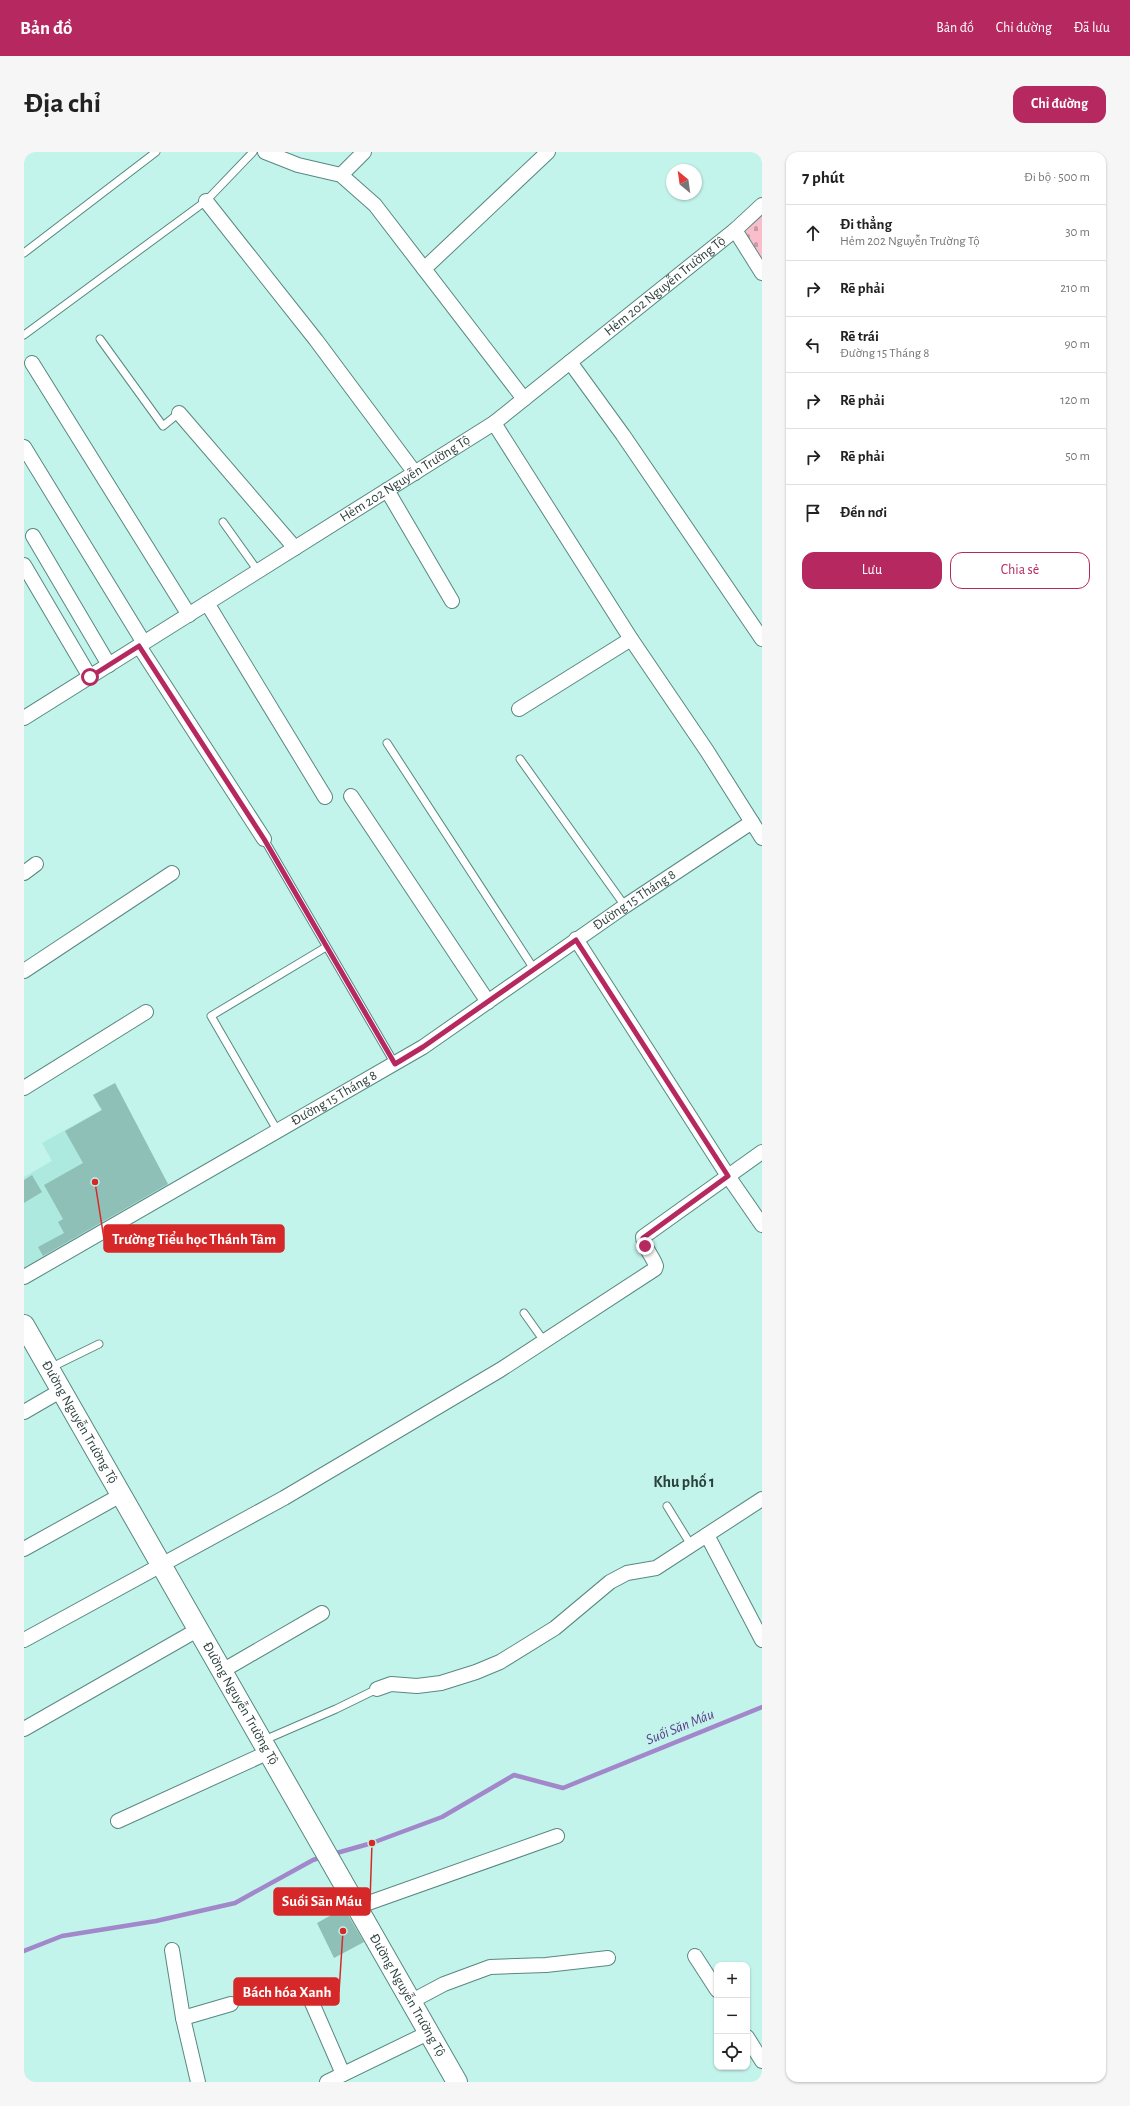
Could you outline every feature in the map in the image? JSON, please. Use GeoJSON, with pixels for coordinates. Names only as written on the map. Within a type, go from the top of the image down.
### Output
{"type":"FeatureCollection","features":[{"type":"Feature","properties":{"kind":"main road","name":"Đường Nguyễn Trường Tộ"},"geometry":{"type":"LineString","coordinates":[[24,1325],[457,2082]]}},
{"type":"Feature","properties":{"kind":"street"},"geometry":{"type":"LineString","coordinates":[[265,152],[298,165],[341,175],[374,205],[524,399]]}},
{"type":"Feature","properties":{"kind":"street"},"geometry":{"type":"LineString","coordinates":[[341,175],[364,152]]}},
{"type":"Feature","properties":{"kind":"street"},"geometry":{"type":"LineString","coordinates":[[424,269],[548,152]]}},
{"type":"Feature","properties":{"kind":"street"},"geometry":{"type":"LineString","coordinates":[[206,201],[316,340],[415,473]]}},
{"type":"Feature","properties":{"kind":"street","name":"Hẻm 202 Nguyễn Trường Tộ"},"geometry":{"type":"LineString","coordinates":[[25,717],[494,423],[735,230],[762,205]]}},
{"type":"Feature","properties":{"kind":"street"},"geometry":{"type":"LineString","coordinates":[[735,230],[762,273]]}},
{"type":"Feature","properties":{"kind":"street"},"geometry":{"type":"LineString","coordinates":[[570,362],[623,435],[762,639]]}},
{"type":"Feature","properties":{"kind":"street"},"geometry":{"type":"LineString","coordinates":[[32,363],[189,615]]}},
{"type":"Feature","properties":{"kind":"street"},"geometry":{"type":"LineString","coordinates":[[179,413],[295,548]]}},
{"type":"Feature","properties":{"kind":"street"},"geometry":{"type":"LineString","coordinates":[[494,423],[631,639],[708,751],[762,838]]}},
{"type":"Feature","properties":{"kind":"street"},"geometry":{"type":"LineString","coordinates":[[24,447],[141,644],[264,839]]}},
{"type":"Feature","properties":{"kind":"street"},"geometry":{"type":"LineString","coordinates":[[387,490],[452,601]]}},
{"type":"Feature","properties":{"kind":"street"},"geometry":{"type":"LineString","coordinates":[[33,536],[109,665]]}},
{"type":"Feature","properties":{"kind":"street"},"geometry":{"type":"LineString","coordinates":[[24,564],[90,677]]}},
{"type":"Feature","properties":{"kind":"street"},"geometry":{"type":"LineString","coordinates":[[207,603],[325,797]]}},
{"type":"Feature","properties":{"kind":"street"},"geometry":{"type":"LineString","coordinates":[[519,710],[631,639]]}},
{"type":"Feature","properties":{"kind":"street"},"geometry":{"type":"LineString","coordinates":[[351,796],[488,1002]]}},
{"type":"Feature","properties":{"kind":"street","name":"Đường 15 Tháng 8"},"geometry":{"type":"LineString","coordinates":[[24,1277],[423,1047],[625,906],[752,822]]}},
{"type":"Feature","properties":{"kind":"street"},"geometry":{"type":"LineString","coordinates":[[24,872],[36,864]]}},
{"type":"Feature","properties":{"kind":"street"},"geometry":{"type":"LineString","coordinates":[[24,971],[172,873]]}},
{"type":"Feature","properties":{"kind":"street"},"geometry":{"type":"LineString","coordinates":[[576,940],[728,1176],[762,1225]]}},
{"type":"Feature","properties":{"kind":"street"},"geometry":{"type":"LineString","coordinates":[[24,1088],[146,1012]]}},
{"type":"Feature","properties":{"kind":"street"},"geometry":{"type":"LineString","coordinates":[[24,1640],[284,1498],[500,1370],[655,1269],[655,1262],[643,1242],[643,1238],[762,1152]]}},
{"type":"Feature","properties":{"kind":"street"},"geometry":{"type":"LineString","coordinates":[[24,1412],[62,1390]]}},
{"type":"Feature","properties":{"kind":"street"},"geometry":{"type":"LineString","coordinates":[[24,1549],[121,1495]]}},
{"type":"Feature","properties":{"kind":"street"},"geometry":{"type":"LineString","coordinates":[[377,1689],[391,1684],[417,1686],[441,1683],[476,1672],[500,1662],[555,1628],[610,1582],[627,1573],[656,1568],[762,1499]]}},
{"type":"Feature","properties":{"kind":"street"},"geometry":{"type":"LineString","coordinates":[[707,1535],[762,1640]]}},
{"type":"Feature","properties":{"kind":"street"},"geometry":{"type":"LineString","coordinates":[[222,1671],[322,1613]]}},
{"type":"Feature","properties":{"kind":"street"},"geometry":{"type":"LineString","coordinates":[[24,1729],[199,1629]]}},
{"type":"Feature","properties":{"kind":"street"},"geometry":{"type":"LineString","coordinates":[[118,1821],[266,1746]]}},
{"type":"Feature","properties":{"kind":"street"},"geometry":{"type":"LineString","coordinates":[[357,1907],[557,1836]]}},
{"type":"Feature","properties":{"kind":"street"},"geometry":{"type":"LineString","coordinates":[[172,1950],[183,2018],[198,2082]]}},
{"type":"Feature","properties":{"kind":"street"},"geometry":{"type":"LineString","coordinates":[[695,1956],[714,1985]]}},
{"type":"Feature","properties":{"kind":"street"},"geometry":{"type":"LineString","coordinates":[[410,2002],[444,1984],[490,1967],[546,1965],[608,1958]]}},
{"type":"Feature","properties":{"kind":"street"},"geometry":{"type":"LineString","coordinates":[[306,1989],[343,2074]]}},
{"type":"Feature","properties":{"kind":"street"},"geometry":{"type":"LineString","coordinates":[[183,2018],[231,2004]]}},
{"type":"Feature","properties":{"kind":"street"},"geometry":{"type":"LineString","coordinates":[[327,2082],[428,2033]]}},
{"type":"Feature","properties":{"kind":"street"},"geometry":{"type":"LineString","coordinates":[[750,2042],[762,2061]]}},
{"type":"Feature","properties":{"kind":"lane"},"geometry":{"type":"LineString","coordinates":[[24,253],[156,152]]}},
{"type":"Feature","properties":{"kind":"lane"},"geometry":{"type":"LineString","coordinates":[[24,335],[206,201],[252,152]]}},
{"type":"Feature","properties":{"kind":"lane"},"geometry":{"type":"LineString","coordinates":[[100,339],[163,426],[179,413]]}},
{"type":"Feature","properties":{"kind":"lane"},"geometry":{"type":"LineString","coordinates":[[223,522],[258,570]]}},
{"type":"Feature","properties":{"kind":"lane"},"geometry":{"type":"LineString","coordinates":[[387,743],[534,969]]}},
{"type":"Feature","properties":{"kind":"lane"},"geometry":{"type":"LineString","coordinates":[[520,759],[625,906]]}},
{"type":"Feature","properties":{"kind":"lane"},"geometry":{"type":"LineString","coordinates":[[264,839],[395,1064]]}},
{"type":"Feature","properties":{"kind":"lane"},"geometry":{"type":"LineString","coordinates":[[277,1130],[211,1016],[326,947]]}},
{"type":"Feature","properties":{"kind":"lane"},"geometry":{"type":"LineString","coordinates":[[524,1313],[544,1341]]}},
{"type":"Feature","properties":{"kind":"lane"},"geometry":{"type":"LineString","coordinates":[[48,1368],[99,1344]]}},
{"type":"Feature","properties":{"kind":"lane"},"geometry":{"type":"LineString","coordinates":[[667,1506],[691,1545]]}},
{"type":"Feature","properties":{"kind":"lane"},"geometry":{"type":"LineString","coordinates":[[266,1746],[377,1689]]}},
{"type":"Feature","properties":{"kind":"shaded area"},"geometry":{"type":"Polygon","coordinates":[[[115,1083],[169,1187],[24,1270],[24,1177],[52,1161],[42,1143],[101,1110],[93,1095],[115,1083]]]}},
{"type":"Feature","properties":{"kind":"green space"},"geometry":{"type":"Polygon","coordinates":[[[762,212],[762,262],[743,231],[762,212]]]}},
{"type":"Feature","properties":{"kind":"building"},"geometry":{"type":"Polygon","coordinates":[[[115,1083],[168,1184],[43,1256],[38,1247],[64,1233],[58,1222],[63,1219],[44,1185],[83,1163],[65,1131],[102,1110],[93,1095],[115,1083]]]}},
{"type":"Feature","properties":{"kind":"building"},"geometry":{"type":"Polygon","coordinates":[[[32,1175],[42,1192],[24,1203],[24,1180],[32,1175]]]}},
{"type":"Feature","properties":{"kind":"building"},"geometry":{"type":"Polygon","coordinates":[[[344,1908],[364,1942],[334,1958],[317,1923],[344,1908]]]}},
{"type":"Feature","properties":{"kind":"waterway","name":"Suối Săn Máu"},"geometry":{"type":"LineString","coordinates":[[333,1854],[372,1843],[442,1817],[514,1775],[563,1788],[762,1707]]}},
{"type":"Feature","properties":{"kind":"waterway","name":"Suối Săn Máu"},"geometry":{"type":"LineString","coordinates":[[24,1951],[62,1936],[156,1921],[235,1903],[313,1860],[322,1857]]}},
{"type":"Feature","properties":{"kind":"place","name":"Trường Tiểu học Thánh Tâm"},"geometry":{"type":"Point","coordinates":[95,1182]}},
{"type":"Feature","properties":{"kind":"place","name":"Suối Săn Máu"},"geometry":{"type":"Point","coordinates":[372,1843]}},
{"type":"Feature","properties":{"kind":"place","name":"Bách hóa Xanh"},"geometry":{"type":"Point","coordinates":[343,1931]}},
{"type":"Feature","properties":{"kind":"district","name":"Khu phố 1"},"geometry":{"type":"Point","coordinates":[684,1482]}},
{"type":"Feature","properties":{"kind":"route"},"geometry":{"type":"LineString","coordinates":[[90,677],[139,646],[264,839],[395,1064],[423,1047],[576,940],[728,1176],[643,1238],[642,1239],[645,1246]]}}]}
